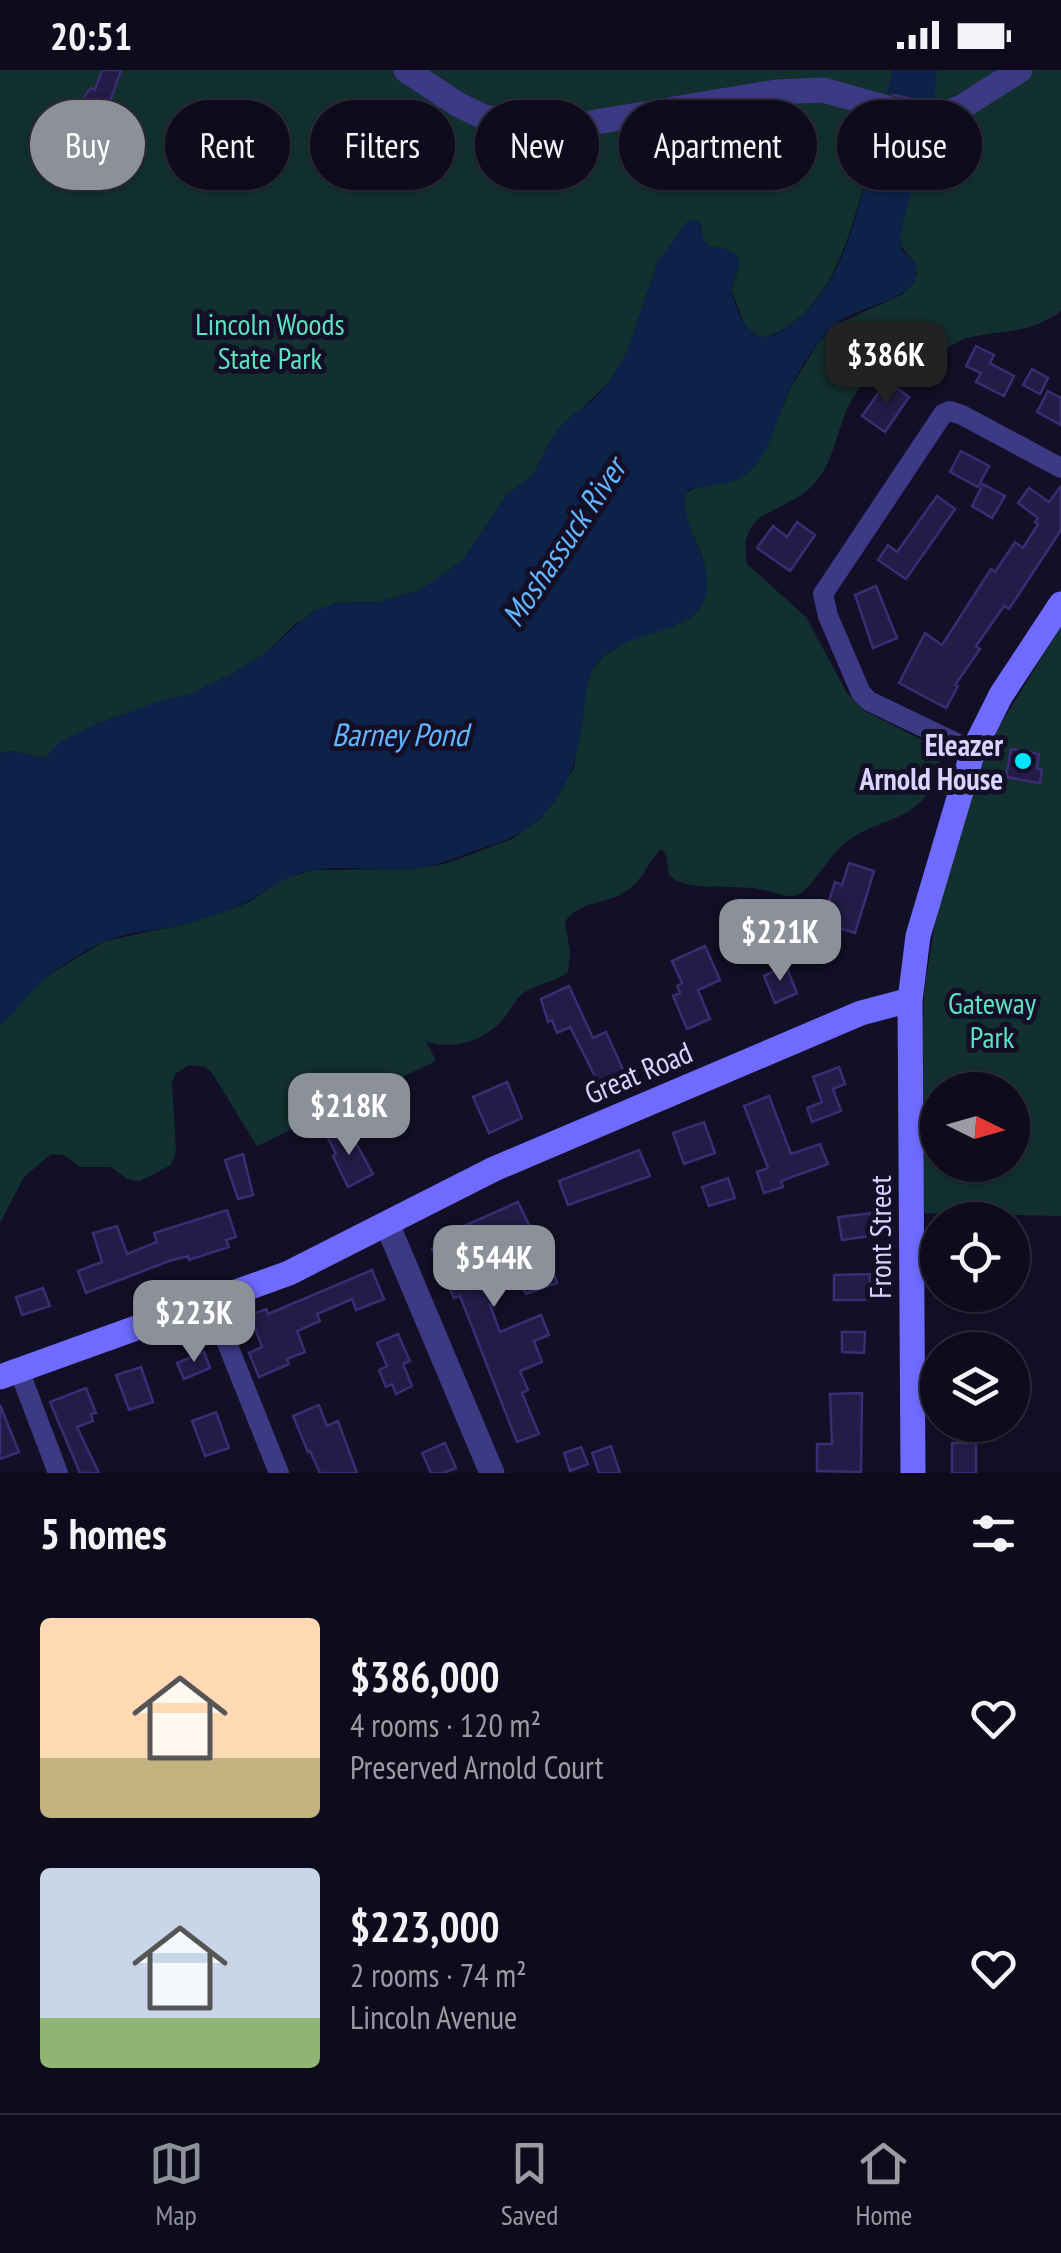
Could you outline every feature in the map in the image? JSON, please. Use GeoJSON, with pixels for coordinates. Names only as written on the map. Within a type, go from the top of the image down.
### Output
{"type":"FeatureCollection","features":[{"type":"Feature","properties":{"kind":"main road"},"geometry":{"type":"LineString","coordinates":[[910,1000],[918,936],[973,751],[1001,695],[1061,604]]}},
{"type":"Feature","properties":{"kind":"main road","name":"Great Road"},"geometry":{"type":"LineString","coordinates":[[10,1373],[289,1274],[494,1170],[614,1117],[861,1013],[910,1000]]}},
{"type":"Feature","properties":{"kind":"main road","name":"Front Street"},"geometry":{"type":"LineString","coordinates":[[910,1000],[913,1473]]}},
{"type":"Feature","properties":{"kind":"street"},"geometry":{"type":"LineString","coordinates":[[406,70],[484,117],[533,126],[601,121],[734,97],[823,90],[859,100]]}},
{"type":"Feature","properties":{"kind":"street"},"geometry":{"type":"LineString","coordinates":[[972,100],[1020,70]]}},
{"type":"Feature","properties":{"kind":"street"},"geometry":{"type":"LineString","coordinates":[[973,751],[869,701],[861,693],[828,616],[823,594],[942,414],[950,411],[962,415],[1061,468]]}},
{"type":"Feature","properties":{"kind":"street"},"geometry":{"type":"LineString","coordinates":[[388,1226],[492,1473]]}},
{"type":"Feature","properties":{"kind":"street"},"geometry":{"type":"LineString","coordinates":[[211,1303],[279,1473]]}},
{"type":"Feature","properties":{"kind":"street"},"geometry":{"type":"LineString","coordinates":[[10,1373],[58,1473]]}},
{"type":"Feature","properties":{"kind":"green space","name":"Lincoln Woods State Park"},"geometry":{"type":"Polygon","coordinates":[[[0,70],[1061,70],[1061,311],[1038,324],[967,338],[933,357],[876,373],[852,400],[819,478],[796,498],[762,516],[748,534],[747,564],[806,617],[847,693],[863,710],[930,744],[939,761],[936,779],[917,805],[844,844],[802,892],[792,896],[676,881],[669,875],[666,854],[661,849],[630,889],[571,915],[565,922],[570,951],[568,972],[521,995],[489,1032],[458,1044],[426,1041],[436,1061],[257,1146],[212,1073],[205,1067],[189,1065],[175,1074],[172,1083],[176,1151],[171,1165],[140,1181],[127,1179],[111,1167],[80,1167],[64,1155],[51,1154],[24,1177],[0,1223],[0,1025],[45,977],[105,941],[181,925],[228,910],[249,902],[285,878],[314,870],[414,869],[448,863],[512,839],[540,819],[574,768],[592,670],[603,656],[622,644],[694,614],[701,599],[706,571],[687,517],[685,494],[696,487],[724,482],[762,455],[790,389],[818,343],[835,325],[903,294],[917,275],[914,261],[901,246],[900,233],[912,190],[982,190],[982,100],[837,100],[837,190],[862,190],[855,214],[830,278],[812,305],[790,325],[762,338],[746,328],[731,289],[737,274],[727,250],[706,245],[701,225],[687,222],[658,262],[627,352],[609,382],[550,440],[534,474],[506,495],[462,561],[437,581],[379,602],[336,603],[294,625],[266,653],[232,674],[191,694],[110,719],[44,758],[12,751],[0,753],[0,70]]]}},
{"type":"Feature","properties":{"kind":"green space","name":"Gateway Park"},"geometry":{"type":"Polygon","coordinates":[[[1061,626],[1061,1216],[1030,1215],[1030,1202],[924,1202],[923,1182],[1030,1182],[1030,1072],[922,1072],[924,991],[936,918],[975,774],[992,738],[1061,626]]]}},
{"type":"Feature","properties":{"kind":"water"},"geometry":{"type":"Polygon","coordinates":[[[893,70],[937,70],[934,100],[887,93],[893,70]]]}},
{"type":"Feature","properties":{"kind":"water","name":"Barney Pond"},"geometry":{"type":"Polygon","coordinates":[[[863,190],[912,190],[900,233],[902,251],[915,265],[914,284],[842,320],[820,341],[789,390],[766,450],[752,470],[736,480],[690,489],[685,494],[688,521],[707,576],[703,603],[682,622],[618,646],[594,667],[571,770],[558,796],[538,820],[509,838],[437,864],[412,869],[313,870],[213,916],[106,941],[51,973],[0,1025],[0,753],[12,751],[45,758],[59,742],[91,726],[191,694],[232,674],[265,653],[312,612],[336,603],[379,602],[420,590],[462,561],[506,495],[534,474],[550,440],[565,421],[591,402],[609,382],[627,352],[658,262],[687,222],[699,222],[708,245],[737,255],[740,264],[731,289],[741,317],[752,332],[768,337],[802,316],[822,293],[837,268],[863,190]]]}},
{"type":"Feature","properties":{"kind":"building"},"geometry":{"type":"Polygon","coordinates":[[[102,70],[121,70],[111,100],[82,100],[91,88],[95,90],[102,70]]]}},
{"type":"Feature","properties":{"kind":"building"},"geometry":{"type":"Polygon","coordinates":[[[976,346],[994,355],[990,363],[1014,376],[1004,396],[976,382],[981,373],[966,366],[976,346]]]}},
{"type":"Feature","properties":{"kind":"building"},"geometry":{"type":"Polygon","coordinates":[[[1032,369],[1048,378],[1040,394],[1023,385],[1032,369]]]}},
{"type":"Feature","properties":{"kind":"building"},"geometry":{"type":"Polygon","coordinates":[[[887,381],[909,397],[885,432],[862,416],[887,381]]]}},
{"type":"Feature","properties":{"kind":"building"},"geometry":{"type":"Polygon","coordinates":[[[1048,391],[1061,398],[1061,425],[1037,412],[1048,391]]]}},
{"type":"Feature","properties":{"kind":"building"},"geometry":{"type":"Polygon","coordinates":[[[961,451],[989,466],[978,487],[950,472],[961,451]]]}},
{"type":"Feature","properties":{"kind":"building"},"geometry":{"type":"Polygon","coordinates":[[[983,484],[1005,496],[992,518],[972,506],[983,484]]]}},
{"type":"Feature","properties":{"kind":"building"},"geometry":{"type":"Polygon","coordinates":[[[1061,486],[1061,530],[1009,609],[1004,606],[976,646],[980,649],[955,685],[958,686],[946,708],[899,683],[925,633],[942,645],[991,569],[995,572],[1015,542],[1023,548],[1038,524],[1038,518],[1018,503],[1029,488],[1049,502],[1061,486]]]}},
{"type":"Feature","properties":{"kind":"building"},"geometry":{"type":"Polygon","coordinates":[[[937,496],[955,509],[906,579],[878,560],[888,545],[897,552],[937,496]]]}},
{"type":"Feature","properties":{"kind":"building"},"geometry":{"type":"Polygon","coordinates":[[[797,522],[815,535],[790,571],[757,548],[773,526],[787,537],[797,522]]]}},
{"type":"Feature","properties":{"kind":"building"},"geometry":{"type":"Polygon","coordinates":[[[876,586],[897,638],[873,648],[855,595],[876,586]]]}},
{"type":"Feature","properties":{"kind":"building","name":"Eleazer Arnold House"},"geometry":{"type":"Polygon","coordinates":[[[1011,749],[1039,754],[1040,783],[1006,777],[1011,749]]]}},
{"type":"Feature","properties":{"kind":"building"},"geometry":{"type":"Polygon","coordinates":[[[849,863],[874,871],[855,933],[822,923],[835,882],[842,885],[849,863]]]}},
{"type":"Feature","properties":{"kind":"building"},"geometry":{"type":"Polygon","coordinates":[[[760,915],[769,937],[747,947],[737,924],[760,915]]]}},
{"type":"Feature","properties":{"kind":"building"},"geometry":{"type":"Polygon","coordinates":[[[705,946],[720,980],[698,990],[710,1019],[687,1029],[673,996],[680,993],[677,986],[682,983],[672,961],[705,946]]]}},
{"type":"Feature","properties":{"kind":"building"},"geometry":{"type":"Polygon","coordinates":[[[786,966],[797,993],[775,1003],[764,976],[786,966]]]}},
{"type":"Feature","properties":{"kind":"building"},"geometry":{"type":"Polygon","coordinates":[[[569,986],[593,1038],[606,1032],[624,1072],[599,1084],[570,1027],[557,1033],[552,1020],[548,1022],[541,999],[569,986]]]}},
{"type":"Feature","properties":{"kind":"building"},"geometry":{"type":"Polygon","coordinates":[[[839,1067],[845,1084],[833,1089],[841,1111],[812,1122],[807,1108],[822,1102],[813,1077],[839,1067]]]}},
{"type":"Feature","properties":{"kind":"building"},"geometry":{"type":"Polygon","coordinates":[[[507,1082],[522,1118],[489,1133],[473,1097],[507,1082]]]}},
{"type":"Feature","properties":{"kind":"building"},"geometry":{"type":"Polygon","coordinates":[[[769,1096],[791,1154],[820,1144],[828,1164],[781,1181],[783,1187],[764,1193],[757,1172],[768,1168],[744,1106],[769,1096]]]}},
{"type":"Feature","properties":{"kind":"building"},"geometry":{"type":"Polygon","coordinates":[[[704,1122],[715,1153],[684,1164],[673,1133],[704,1122]]]}},
{"type":"Feature","properties":{"kind":"building"},"geometry":{"type":"Polygon","coordinates":[[[347,1127],[373,1174],[348,1187],[328,1138],[347,1127]]]}},
{"type":"Feature","properties":{"kind":"building"},"geometry":{"type":"Polygon","coordinates":[[[639,1150],[650,1176],[568,1205],[559,1181],[639,1150]]]}},
{"type":"Feature","properties":{"kind":"building"},"geometry":{"type":"Polygon","coordinates":[[[243,1154],[253,1195],[238,1199],[225,1160],[243,1154]]]}},
{"type":"Feature","properties":{"kind":"building"},"geometry":{"type":"Polygon","coordinates":[[[728,1178],[735,1198],[709,1206],[702,1187],[728,1178]]]}},
{"type":"Feature","properties":{"kind":"building"},"geometry":{"type":"Polygon","coordinates":[[[518,1202],[530,1227],[490,1245],[498,1267],[484,1273],[500,1332],[541,1315],[549,1335],[534,1341],[542,1362],[520,1371],[528,1390],[522,1393],[539,1434],[517,1442],[460,1296],[454,1298],[432,1249],[449,1241],[446,1234],[518,1202]]]}},
{"type":"Feature","properties":{"kind":"building"},"geometry":{"type":"Polygon","coordinates":[[[227,1210],[236,1237],[226,1240],[229,1247],[189,1260],[188,1256],[169,1261],[86,1293],[78,1271],[102,1262],[93,1233],[117,1226],[127,1254],[157,1242],[154,1233],[227,1210]]]}},
{"type":"Feature","properties":{"kind":"building"},"geometry":{"type":"Polygon","coordinates":[[[874,1213],[877,1235],[842,1240],[838,1217],[874,1213]]]}},
{"type":"Feature","properties":{"kind":"building"},"geometry":{"type":"Polygon","coordinates":[[[551,1266],[557,1283],[526,1294],[518,1275],[551,1266]]]}},
{"type":"Feature","properties":{"kind":"building"},"geometry":{"type":"Polygon","coordinates":[[[372,1270],[384,1299],[356,1310],[352,1299],[317,1314],[320,1321],[297,1331],[305,1352],[259,1377],[249,1353],[262,1347],[250,1315],[266,1309],[268,1314],[372,1270]]]}},
{"type":"Feature","properties":{"kind":"building"},"geometry":{"type":"Polygon","coordinates":[[[870,1274],[870,1300],[834,1300],[834,1275],[870,1274]]]}},
{"type":"Feature","properties":{"kind":"building"},"geometry":{"type":"Polygon","coordinates":[[[43,1288],[50,1306],[22,1315],[16,1297],[43,1288]]]}},
{"type":"Feature","properties":{"kind":"building"},"geometry":{"type":"Polygon","coordinates":[[[842,1332],[865,1332],[864,1353],[842,1352],[842,1332]]]}},
{"type":"Feature","properties":{"kind":"building"},"geometry":{"type":"Polygon","coordinates":[[[398,1334],[410,1361],[403,1364],[412,1386],[396,1394],[392,1384],[386,1387],[379,1370],[387,1366],[377,1343],[398,1334]]]}},
{"type":"Feature","properties":{"kind":"building"},"geometry":{"type":"Polygon","coordinates":[[[204,1352],[210,1368],[184,1379],[177,1363],[204,1352]]]}},
{"type":"Feature","properties":{"kind":"building"},"geometry":{"type":"Polygon","coordinates":[[[141,1367],[153,1402],[129,1410],[116,1375],[141,1367]]]}},
{"type":"Feature","properties":{"kind":"building"},"geometry":{"type":"Polygon","coordinates":[[[86,1388],[96,1413],[91,1414],[93,1421],[77,1427],[99,1473],[80,1473],[50,1402],[86,1388]]]}},
{"type":"Feature","properties":{"kind":"building"},"geometry":{"type":"Polygon","coordinates":[[[862,1393],[861,1472],[817,1471],[817,1444],[832,1444],[830,1394],[862,1393]]]}},
{"type":"Feature","properties":{"kind":"building"},"geometry":{"type":"Polygon","coordinates":[[[0,1405],[19,1452],[0,1459],[0,1405]]]}},
{"type":"Feature","properties":{"kind":"building"},"geometry":{"type":"Polygon","coordinates":[[[319,1405],[327,1426],[338,1421],[357,1473],[320,1473],[308,1452],[293,1416],[319,1405]]]}},
{"type":"Feature","properties":{"kind":"building"},"geometry":{"type":"Polygon","coordinates":[[[216,1412],[229,1448],[205,1456],[192,1421],[216,1412]]]}},
{"type":"Feature","properties":{"kind":"building"},"geometry":{"type":"Polygon","coordinates":[[[445,1443],[456,1468],[431,1473],[422,1453],[445,1443]]]}},
{"type":"Feature","properties":{"kind":"building"},"geometry":{"type":"Polygon","coordinates":[[[952,1443],[976,1443],[976,1473],[952,1473],[952,1443]]]}},
{"type":"Feature","properties":{"kind":"building"},"geometry":{"type":"Polygon","coordinates":[[[611,1446],[620,1473],[599,1473],[592,1453],[611,1446]]]}},
{"type":"Feature","properties":{"kind":"building"},"geometry":{"type":"Polygon","coordinates":[[[581,1447],[588,1464],[570,1471],[564,1453],[581,1447]]]}},
{"type":"Feature","properties":{"kind":"place","name":"Eleazer Arnold House"},"geometry":{"type":"Point","coordinates":[1023,761]}},
{"type":"Feature","properties":{"kind":"water label","name":"Moshassuck River"},"geometry":{"type":"Point","coordinates":[563,542]}}]}
